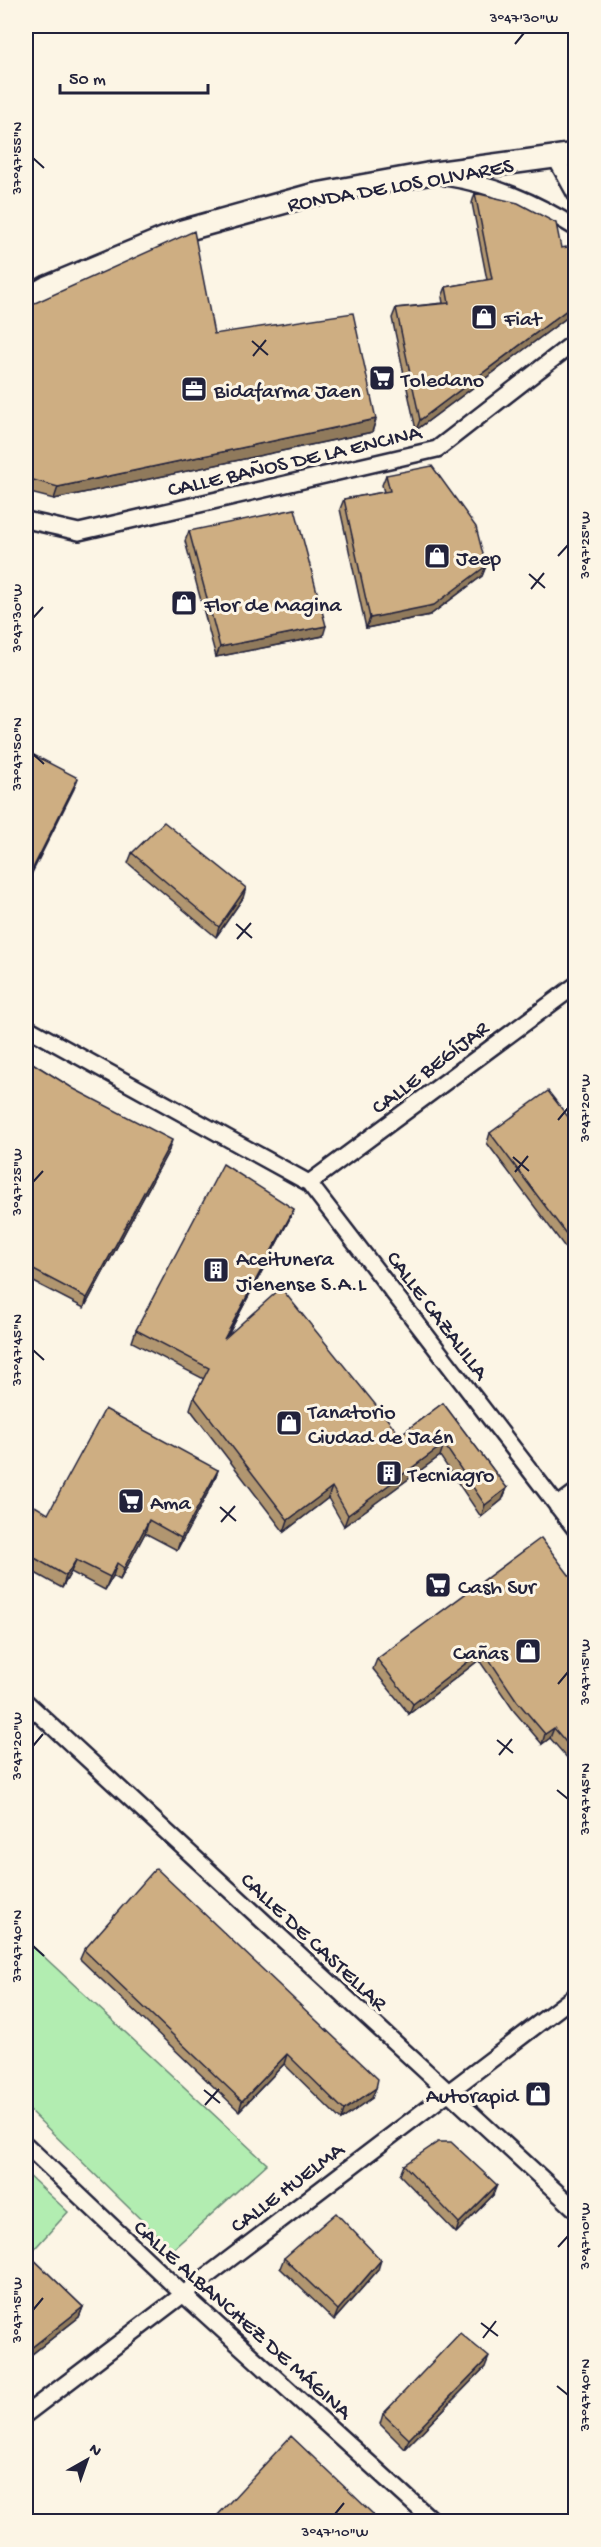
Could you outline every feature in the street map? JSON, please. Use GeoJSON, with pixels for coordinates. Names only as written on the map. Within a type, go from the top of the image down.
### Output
{"type":"FeatureCollection","features":[{"type":"Feature","properties":{"kind":"main road","name":"RONDA DE LOS OLIVARES"},"geometry":{"type":"LineString","coordinates":[[26,298],[47,287],[182,231],[311,195],[427,174],[566,156]]}},
{"type":"Feature","properties":{"kind":"street"},"geometry":{"type":"LineString","coordinates":[[566,156],[576,195]]}},
{"type":"Feature","properties":{"kind":"street"},"geometry":{"type":"LineString","coordinates":[[427,174],[474,182],[517,195],[576,228]]}},
{"type":"Feature","properties":{"kind":"street","name":"CALLE BAÑOS DE LA ENCINA"},"geometry":{"type":"LineString","coordinates":[[26,520],[79,532],[437,449],[576,341]]}},
{"type":"Feature","properties":{"kind":"street","name":"CALLE BEGÍJAR"},"geometry":{"type":"LineString","coordinates":[[309,1183],[576,985]]}},
{"type":"Feature","properties":{"kind":"street","name":"CALLE CAZALILLA"},"geometry":{"type":"LineString","coordinates":[[26,1028],[309,1183],[576,1530]]}},
{"type":"Feature","properties":{"kind":"street"},"geometry":{"type":"LineString","coordinates":[[557,1506],[576,1492]]}},
{"type":"Feature","properties":{"kind":"street","name":"CALLE DE CASTELLAR"},"geometry":{"type":"LineString","coordinates":[[26,1702],[576,2210]]}},
{"type":"Feature","properties":{"kind":"street","name":"CALLE HUELMA"},"geometry":{"type":"LineString","coordinates":[[26,2414],[576,1995]]}},
{"type":"Feature","properties":{"kind":"street","name":"CALLE ALBANCHEZ DE MÁGINA"},"geometry":{"type":"LineString","coordinates":[[26,2145],[182,2293],[434,2522]]}},
{"type":"Feature","properties":{"kind":"green space"},"geometry":{"type":"Polygon","coordinates":[[[26,1940],[267,2164],[172,2250],[26,2107],[26,1940]]]}},
{"type":"Feature","properties":{"kind":"green space"},"geometry":{"type":"Polygon","coordinates":[[[26,2173],[68,2212],[26,2258],[26,2173]]]}},
{"type":"Feature","properties":{"kind":"building","name":"Fiat"},"geometry":{"type":"Polygon","coordinates":[[[475,193],[518,203],[556,223],[561,248],[576,246],[576,294],[570,295],[572,306],[420,420],[396,308],[449,303],[446,287],[492,279],[475,193]]]}},
{"type":"Feature","properties":{"kind":"building","name":"Bidafarma Jaen"},"geometry":{"type":"Polygon","coordinates":[[[194,231],[214,334],[353,313],[376,419],[58,487],[26,478],[26,307],[194,231]]]}},
{"type":"Feature","properties":{"kind":"building"},"geometry":{"type":"Polygon","coordinates":[[[432,466],[476,527],[486,566],[434,605],[370,618],[344,499],[390,491],[386,475],[432,466]]]}},
{"type":"Feature","properties":{"kind":"building"},"geometry":{"type":"Polygon","coordinates":[[[295,509],[326,626],[220,647],[189,531],[295,509]]]}},
{"type":"Feature","properties":{"kind":"building"},"geometry":{"type":"Polygon","coordinates":[[[26,751],[78,778],[26,882],[26,751]]]}},
{"type":"Feature","properties":{"kind":"building"},"geometry":{"type":"Polygon","coordinates":[[[164,822],[246,888],[219,927],[132,853],[164,822]]]}},
{"type":"Feature","properties":{"kind":"building"},"geometry":{"type":"Polygon","coordinates":[[[26,1059],[74,1089],[172,1140],[87,1298],[26,1266],[26,1059]]]}},
{"type":"Feature","properties":{"kind":"building"},"geometry":{"type":"Polygon","coordinates":[[[548,1091],[576,1127],[576,1247],[490,1133],[548,1091]]]}},
{"type":"Feature","properties":{"kind":"building"},"geometry":{"type":"Polygon","coordinates":[[[223,1164],[294,1209],[224,1339],[281,1288],[400,1435],[443,1403],[507,1488],[485,1505],[444,1444],[348,1515],[332,1487],[288,1520],[194,1397],[209,1368],[136,1330],[223,1164]]]}},
{"type":"Feature","properties":{"kind":"building","name":"Ama"},"geometry":{"type":"Polygon","coordinates":[[[105,1409],[218,1470],[181,1538],[149,1520],[124,1568],[117,1563],[110,1577],[76,1560],[66,1576],[26,1553],[26,1523],[35,1506],[48,1514],[105,1409]]]}},
{"type":"Feature","properties":{"kind":"building"},"geometry":{"type":"Polygon","coordinates":[[[541,1538],[576,1584],[576,1754],[554,1728],[545,1734],[517,1701],[483,1650],[413,1704],[377,1659],[541,1538]]]}},
{"type":"Feature","properties":{"kind":"building"},"geometry":{"type":"Polygon","coordinates":[[[156,1868],[378,2079],[376,2088],[344,2110],[287,2054],[242,2101],[84,1950],[156,1868]]]}},
{"type":"Feature","properties":{"kind":"building"},"geometry":{"type":"Polygon","coordinates":[[[438,2142],[451,2142],[497,2185],[459,2223],[404,2165],[438,2142]]]}},
{"type":"Feature","properties":{"kind":"building"},"geometry":{"type":"Polygon","coordinates":[[[336,2213],[381,2260],[338,2310],[284,2258],[336,2213]]]}},
{"type":"Feature","properties":{"kind":"building"},"geometry":{"type":"Polygon","coordinates":[[[26,2252],[83,2307],[31,2348],[26,2343],[26,2252]]]}},
{"type":"Feature","properties":{"kind":"building"},"geometry":{"type":"Polygon","coordinates":[[[460,2333],[489,2357],[409,2439],[383,2414],[460,2333]]]}},
{"type":"Feature","properties":{"kind":"building"},"geometry":{"type":"Polygon","coordinates":[[[291,2436],[373,2514],[366,2522],[224,2522],[217,2516],[291,2436]]]}},
{"type":"Feature","properties":{"kind":"place","name":"Fiat"},"geometry":{"type":"Point","coordinates":[484,317]}},
{"type":"Feature","properties":{"kind":"place","name":"Toledano"},"geometry":{"type":"Point","coordinates":[382,378]}},
{"type":"Feature","properties":{"kind":"place","name":"Bidafarma Jaen"},"geometry":{"type":"Point","coordinates":[194,389]}},
{"type":"Feature","properties":{"kind":"place","name":"Jeep"},"geometry":{"type":"Point","coordinates":[437,556]}},
{"type":"Feature","properties":{"kind":"place","name":"Flor de Magina"},"geometry":{"type":"Point","coordinates":[184,603]}},
{"type":"Feature","properties":{"kind":"place","name":"Aceitunera Jienense S.A.L"},"geometry":{"type":"Point","coordinates":[216,1270]}},
{"type":"Feature","properties":{"kind":"place","name":"Tanatorio Ciudad de Jaén"},"geometry":{"type":"Point","coordinates":[289,1423]}},
{"type":"Feature","properties":{"kind":"place","name":"Tecniagro"},"geometry":{"type":"Point","coordinates":[389,1473]}},
{"type":"Feature","properties":{"kind":"place","name":"Ama"},"geometry":{"type":"Point","coordinates":[131,1501]}},
{"type":"Feature","properties":{"kind":"place","name":"Cash Sur"},"geometry":{"type":"Point","coordinates":[438,1585]}},
{"type":"Feature","properties":{"kind":"place","name":"Cañas"},"geometry":{"type":"Point","coordinates":[528,1651]}},
{"type":"Feature","properties":{"kind":"place","name":"Autorapid"},"geometry":{"type":"Point","coordinates":[538,2094]}}]}
